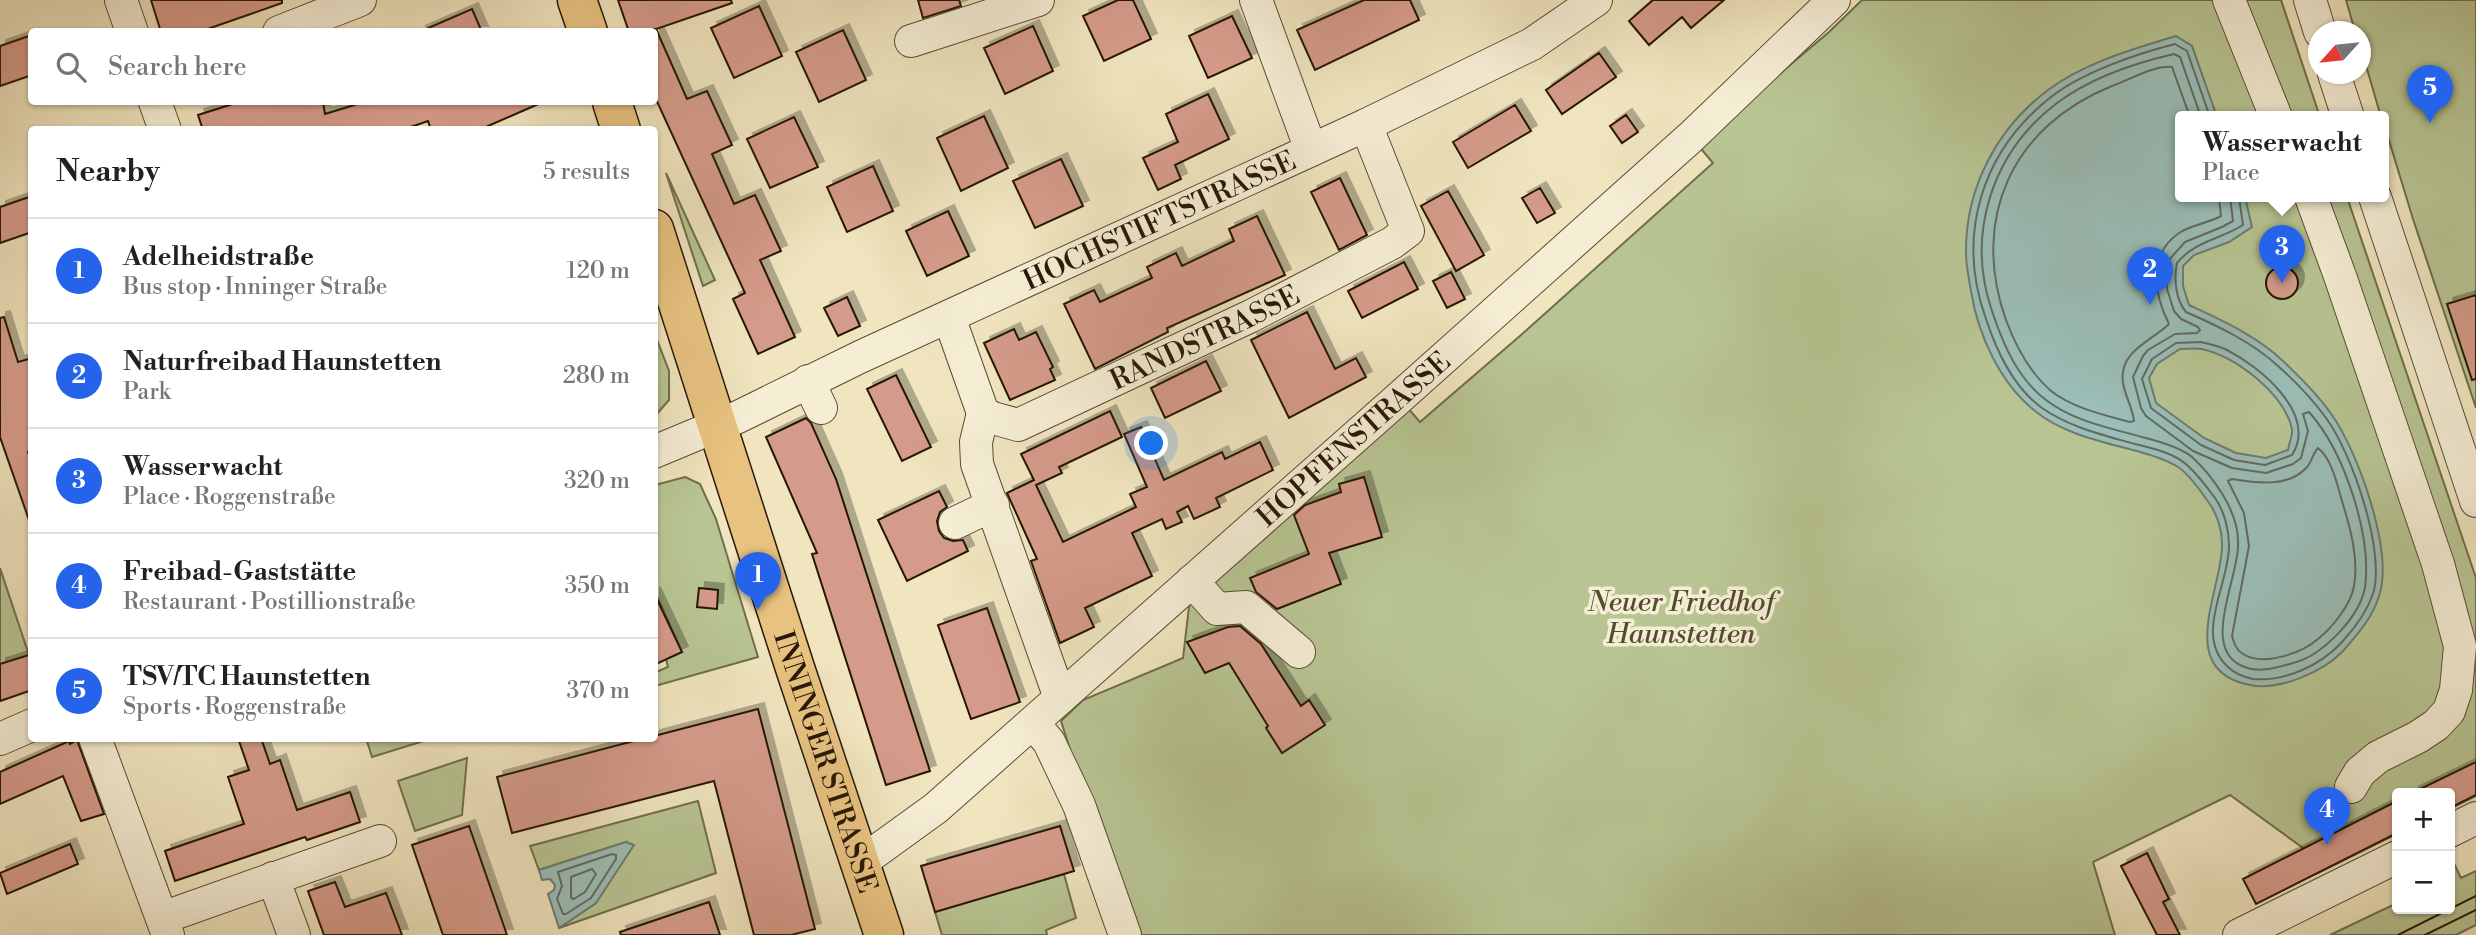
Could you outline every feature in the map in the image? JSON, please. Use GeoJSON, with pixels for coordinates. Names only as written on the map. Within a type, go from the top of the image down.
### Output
{"type":"FeatureCollection","features":[{"type":"Feature","properties":{"kind":"main road"},"geometry":{"type":"LineString","coordinates":[[577,0],[587,28]]}},
{"type":"Feature","properties":{"kind":"main road"},"geometry":{"type":"LineString","coordinates":[[612,105],[620,126]]}},
{"type":"Feature","properties":{"kind":"main road","name":"INNINGER STRASSE"},"geometry":{"type":"LineString","coordinates":[[658,242],[884,935]]}},
{"type":"Feature","properties":{"kind":"street"},"geometry":{"type":"LineString","coordinates":[[121,0],[131,28]]}},
{"type":"Feature","properties":{"kind":"street"},"geometry":{"type":"LineString","coordinates":[[289,28],[360,0]]}},
{"type":"Feature","properties":{"kind":"street"},"geometry":{"type":"LineString","coordinates":[[911,41],[951,36],[1038,0]]}},
{"type":"Feature","properties":{"kind":"street"},"geometry":{"type":"LineString","coordinates":[[1256,0],[1279,91],[1311,150]]}},
{"type":"Feature","properties":{"kind":"street","name":"HOCHSTIFTSTRASSE"},"geometry":{"type":"LineString","coordinates":[[658,450],[717,426],[815,395],[854,344],[949,317],[1171,199],[1311,150],[1366,125],[1532,44],[1596,0]]}},
{"type":"Feature","properties":{"kind":"street","name":"HOPFENSTRASSE"},"geometry":{"type":"LineString","coordinates":[[860,863],[936,808],[1033,723],[1681,146],[1834,0]]}},
{"type":"Feature","properties":{"kind":"street"},"geometry":{"type":"LineString","coordinates":[[2229,0],[2274,111]]}},
{"type":"Feature","properties":{"kind":"street"},"geometry":{"type":"LineString","coordinates":[[2310,0],[2317,21]]}},
{"type":"Feature","properties":{"kind":"street"},"geometry":{"type":"LineString","coordinates":[[2337,84],[2346,111]]}},
{"type":"Feature","properties":{"kind":"street"},"geometry":{"type":"LineString","coordinates":[[156,105],[164,126]]}},
{"type":"Feature","properties":{"kind":"street","name":"RANDSTRASSE"},"geometry":{"type":"LineString","coordinates":[[983,413],[1018,425],[1251,316],[1392,243],[1408,231],[1366,125]]}},
{"type":"Feature","properties":{"kind":"street"},"geometry":{"type":"LineString","coordinates":[[2313,202],[2438,564],[2460,646],[2456,690],[2449,711],[2427,731],[2378,757],[2360,772],[2351,787]]}},
{"type":"Feature","properties":{"kind":"street"},"geometry":{"type":"LineString","coordinates":[[2377,202],[2476,501]]}},
{"type":"Feature","properties":{"kind":"street"},"geometry":{"type":"LineString","coordinates":[[949,317],[983,413],[976,442],[977,464],[1060,698]]}},
{"type":"Feature","properties":{"kind":"street"},"geometry":{"type":"LineString","coordinates":[[954,523],[993,505]]}},
{"type":"Feature","properties":{"kind":"street"},"geometry":{"type":"LineString","coordinates":[[1192,581],[1217,609],[1246,607],[1299,653]]}},
{"type":"Feature","properties":{"kind":"street"},"geometry":{"type":"LineString","coordinates":[[1033,723],[1049,742],[1079,805],[1125,935]]}},
{"type":"Feature","properties":{"kind":"street"},"geometry":{"type":"LineString","coordinates":[[0,739],[28,727]]}},
{"type":"Feature","properties":{"kind":"street"},"geometry":{"type":"LineString","coordinates":[[96,742],[165,926],[273,878],[380,841]]}},
{"type":"Feature","properties":{"kind":"street"},"geometry":{"type":"LineString","coordinates":[[2455,828],[2476,818]]}},
{"type":"Feature","properties":{"kind":"street"},"geometry":{"type":"LineString","coordinates":[[2239,935],[2392,859]]}},
{"type":"Feature","properties":{"kind":"street"},"geometry":{"type":"LineString","coordinates":[[273,878],[294,935]]}},
{"type":"Feature","properties":{"kind":"green space","name":"Neuer Friedhof Haunstetten"},"geometry":{"type":"Polygon","coordinates":[[[1862,0],[2281,0],[2318,111],[2175,111],[2175,202],[2349,202],[2476,578],[2476,796],[2455,806],[2455,788],[2392,788],[2392,836],[2316,874],[2303,848],[2230,795],[2093,862],[2115,935],[1129,935],[1061,721],[1083,700],[1183,658],[1192,581],[1399,398],[1420,422],[1521,335],[1713,163],[1697,144],[1829,32],[1862,0]]]}},
{"type":"Feature","properties":{"kind":"green space"},"geometry":{"type":"Polygon","coordinates":[[[2346,0],[2476,0],[2476,408],[2389,140],[2389,111],[2379,111],[2371,82],[2371,21],[2352,21],[2346,0]]]}},
{"type":"Feature","properties":{"kind":"green space"},"geometry":{"type":"Polygon","coordinates":[[[666,173],[715,280],[703,286],[666,173]]]}},
{"type":"Feature","properties":{"kind":"green space"},"geometry":{"type":"Polygon","coordinates":[[[658,342],[669,371],[669,400],[658,413],[658,342]]]}},
{"type":"Feature","properties":{"kind":"green space"},"geometry":{"type":"Polygon","coordinates":[[[685,477],[700,484],[716,519],[758,657],[658,685],[658,671],[668,667],[666,659],[682,652],[658,599],[658,484],[685,477]]]}},
{"type":"Feature","properties":{"kind":"green space"},"geometry":{"type":"Polygon","coordinates":[[[0,568],[28,655],[0,664],[0,568]]]}},
{"type":"Feature","properties":{"kind":"green space"},"geometry":{"type":"Polygon","coordinates":[[[367,742],[420,742],[372,757],[367,742]]]}},
{"type":"Feature","properties":{"kind":"green space"},"geometry":{"type":"Polygon","coordinates":[[[467,758],[462,815],[415,831],[398,781],[467,758]]]}},
{"type":"Feature","properties":{"kind":"green space"},"geometry":{"type":"Polygon","coordinates":[[[698,801],[716,873],[559,928],[596,903],[626,842],[539,870],[530,846],[698,801]]]}},
{"type":"Feature","properties":{"kind":"green space"},"geometry":{"type":"Polygon","coordinates":[[[2455,865],[2461,878],[2476,871],[2476,925],[2456,935],[2330,935],[2392,905],[2392,914],[2455,914],[2455,865]]]}},
{"type":"Feature","properties":{"kind":"green space"},"geometry":{"type":"Polygon","coordinates":[[[1064,874],[1076,918],[1046,930],[1047,935],[942,935],[935,912],[1064,874]]]}},
{"type":"Feature","properties":{"kind":"water"},"geometry":{"type":"Polygon","coordinates":[[[2176,36],[2192,46],[2215,111],[2175,111],[2175,202],[2246,202],[2252,227],[2229,242],[2194,255],[2183,266],[2183,286],[2189,305],[2262,344],[2309,387],[2342,432],[2371,503],[2382,554],[2382,577],[2376,604],[2354,639],[2334,659],[2312,673],[2287,682],[2250,685],[2227,677],[2214,664],[2208,648],[2208,628],[2220,567],[2221,535],[2214,511],[2190,478],[2168,462],[2071,431],[2035,411],[2011,387],[1992,357],[1974,308],[1966,254],[1967,230],[1971,206],[1987,162],[2013,123],[2048,90],[2077,72],[2109,58],[2176,36]],[[2180,349],[2157,364],[2149,378],[2156,403],[2204,438],[2236,453],[2266,458],[2288,450],[2292,429],[2279,402],[2269,390],[2243,368],[2202,349],[2180,349]]]}},
{"type":"Feature","properties":{"kind":"water"},"geometry":{"type":"Polygon","coordinates":[[[626,842],[634,845],[596,903],[559,928],[548,894],[554,890],[555,885],[550,879],[542,880],[539,870],[626,842]]]}},
{"type":"Feature","properties":{"kind":"building"},"geometry":{"type":"Polygon","coordinates":[[[151,0],[282,0],[282,3],[210,28],[160,28],[151,0]]]}},
{"type":"Feature","properties":{"kind":"building"},"geometry":{"type":"Polygon","coordinates":[[[618,0],[731,0],[732,3],[658,28],[628,28],[618,0]]]}},
{"type":"Feature","properties":{"kind":"building"},"geometry":{"type":"Polygon","coordinates":[[[918,0],[959,0],[961,6],[923,18],[918,0]]]}},
{"type":"Feature","properties":{"kind":"building"},"geometry":{"type":"Polygon","coordinates":[[[1118,0],[1133,0],[1151,39],[1104,61],[1083,16],[1118,0]]]}},
{"type":"Feature","properties":{"kind":"building"},"geometry":{"type":"Polygon","coordinates":[[[1364,0],[1410,0],[1419,20],[1315,70],[1297,30],[1364,0]]]}},
{"type":"Feature","properties":{"kind":"building"},"geometry":{"type":"Polygon","coordinates":[[[1653,0],[1724,0],[1691,28],[1682,17],[1649,45],[1629,21],[1653,0]]]}},
{"type":"Feature","properties":{"kind":"building"},"geometry":{"type":"Polygon","coordinates":[[[759,6],[782,56],[734,78],[711,28],[759,6]]]}},
{"type":"Feature","properties":{"kind":"building"},"geometry":{"type":"Polygon","coordinates":[[[472,9],[480,28],[428,28],[472,9]]]}},
{"type":"Feature","properties":{"kind":"building"},"geometry":{"type":"Polygon","coordinates":[[[1232,16],[1252,58],[1208,78],[1189,36],[1232,16]]]}},
{"type":"Feature","properties":{"kind":"building"},"geometry":{"type":"Polygon","coordinates":[[[1033,26],[1053,71],[1005,94],[984,48],[1033,26]]]}},
{"type":"Feature","properties":{"kind":"building"},"geometry":{"type":"Polygon","coordinates":[[[843,30],[866,80],[819,102],[796,52],[843,30]]]}},
{"type":"Feature","properties":{"kind":"building"},"geometry":{"type":"Polygon","coordinates":[[[658,34],[687,99],[707,91],[732,145],[712,154],[734,204],[755,195],[781,251],[760,260],[795,337],[758,354],[733,299],[745,293],[658,104],[658,34]]]}},
{"type":"Feature","properties":{"kind":"building"},"geometry":{"type":"Polygon","coordinates":[[[28,36],[28,76],[0,86],[0,46],[28,36]]]}},
{"type":"Feature","properties":{"kind":"building"},"geometry":{"type":"Polygon","coordinates":[[[1599,53],[1616,77],[1562,114],[1546,90],[1599,53]]]}},
{"type":"Feature","properties":{"kind":"building"},"geometry":{"type":"Polygon","coordinates":[[[1208,94],[1229,139],[1175,165],[1181,179],[1158,190],[1143,158],[1178,142],[1166,114],[1208,94]]]}},
{"type":"Feature","properties":{"kind":"building"},"geometry":{"type":"Polygon","coordinates":[[[230,105],[324,105],[325,114],[354,105],[536,105],[488,126],[430,126],[428,121],[414,126],[202,126],[198,115],[230,105]]]}},
{"type":"Feature","properties":{"kind":"building"},"geometry":{"type":"Polygon","coordinates":[[[1515,105],[1531,131],[1468,168],[1453,142],[1515,105]]]}},
{"type":"Feature","properties":{"kind":"building"},"geometry":{"type":"Polygon","coordinates":[[[1626,115],[1638,132],[1622,143],[1610,126],[1626,115]]]}},
{"type":"Feature","properties":{"kind":"building"},"geometry":{"type":"Polygon","coordinates":[[[984,116],[1008,168],[961,191],[937,138],[984,116]]]}},
{"type":"Feature","properties":{"kind":"building"},"geometry":{"type":"Polygon","coordinates":[[[794,117],[818,167],[770,188],[747,139],[794,117]]]}},
{"type":"Feature","properties":{"kind":"building"},"geometry":{"type":"Polygon","coordinates":[[[1061,159],[1083,206],[1035,228],[1013,181],[1061,159]]]}},
{"type":"Feature","properties":{"kind":"building"},"geometry":{"type":"Polygon","coordinates":[[[873,166],[893,211],[847,232],[827,187],[873,166]]]}},
{"type":"Feature","properties":{"kind":"building"},"geometry":{"type":"Polygon","coordinates":[[[1340,178],[1367,235],[1339,250],[1311,192],[1340,178]]]}},
{"type":"Feature","properties":{"kind":"building"},"geometry":{"type":"Polygon","coordinates":[[[1540,188],[1555,213],[1537,223],[1522,198],[1540,188]]]}},
{"type":"Feature","properties":{"kind":"building"},"geometry":{"type":"Polygon","coordinates":[[[1448,191],[1484,255],[1456,271],[1421,206],[1448,191]]]}},
{"type":"Feature","properties":{"kind":"building"},"geometry":{"type":"Polygon","coordinates":[[[28,197],[28,233],[0,243],[0,207],[28,197]]]}},
{"type":"Feature","properties":{"kind":"building"},"geometry":{"type":"Polygon","coordinates":[[[948,211],[969,256],[927,276],[906,231],[948,211]]]}},
{"type":"Feature","properties":{"kind":"building"},"geometry":{"type":"Polygon","coordinates":[[[1257,216],[1285,275],[1167,328],[1168,332],[1095,369],[1064,304],[1094,290],[1100,302],[1152,278],[1147,267],[1176,253],[1182,266],[1234,241],[1229,229],[1257,216]]]}},
{"type":"Feature","properties":{"kind":"building"},"geometry":{"type":"Polygon","coordinates":[[[1404,262],[1418,289],[1362,318],[1348,291],[1404,262]]]}},
{"type":"Feature","properties":{"kind":"building"},"geometry":{"type":"Polygon","coordinates":[[[2282,267],[2293,272],[2298,283],[2293,294],[2282,299],[2271,294],[2266,283],[2271,272],[2282,267]]]}},
{"type":"Feature","properties":{"kind":"building"},"geometry":{"type":"Polygon","coordinates":[[[1451,272],[1465,299],[1447,308],[1433,281],[1451,272]]]}},
{"type":"Feature","properties":{"kind":"building"},"geometry":{"type":"Polygon","coordinates":[[[2476,295],[2476,379],[2472,380],[2447,304],[2476,295]]]}},
{"type":"Feature","properties":{"kind":"building"},"geometry":{"type":"Polygon","coordinates":[[[847,297],[860,326],[838,336],[824,308],[847,297]]]}},
{"type":"Feature","properties":{"kind":"building"},"geometry":{"type":"Polygon","coordinates":[[[1307,312],[1335,369],[1356,358],[1366,377],[1289,418],[1251,340],[1307,312]]]}},
{"type":"Feature","properties":{"kind":"building"},"geometry":{"type":"Polygon","coordinates":[[[4,317],[18,362],[28,359],[28,517],[0,437],[0,318],[4,317]]]}},
{"type":"Feature","properties":{"kind":"building"},"geometry":{"type":"Polygon","coordinates":[[[1014,329],[1019,340],[1036,332],[1053,367],[1050,369],[1055,380],[1010,400],[984,343],[1014,329]]]}},
{"type":"Feature","properties":{"kind":"building"},"geometry":{"type":"Polygon","coordinates":[[[1206,361],[1221,391],[1165,418],[1151,388],[1206,361]]]}},
{"type":"Feature","properties":{"kind":"building"},"geometry":{"type":"Polygon","coordinates":[[[896,375],[931,447],[902,461],[867,389],[896,375]]]}},
{"type":"Feature","properties":{"kind":"building"},"geometry":{"type":"Polygon","coordinates":[[[1110,411],[1122,437],[1059,467],[1062,473],[1036,485],[1063,542],[1136,507],[1130,494],[1147,487],[1124,434],[1141,427],[1164,480],[1222,452],[1225,459],[1260,442],[1273,470],[1216,498],[1220,507],[1194,519],[1188,506],[1177,512],[1182,522],[1166,529],[1162,519],[1132,533],[1152,576],[1085,608],[1094,627],[1060,643],[1031,561],[1037,559],[1007,493],[1034,480],[1021,454],[1110,411]]]}},
{"type":"Feature","properties":{"kind":"building"},"geometry":{"type":"Polygon","coordinates":[[[806,418],[811,423],[836,479],[930,771],[886,785],[812,554],[817,553],[766,437],[806,418]]]}},
{"type":"Feature","properties":{"kind":"building"},"geometry":{"type":"Polygon","coordinates":[[[1364,477],[1382,537],[1329,553],[1341,584],[1277,609],[1256,592],[1250,578],[1309,554],[1294,515],[1305,505],[1341,492],[1339,484],[1364,477]]]}},
{"type":"Feature","properties":{"kind":"building"},"geometry":{"type":"Polygon","coordinates":[[[939,491],[947,507],[940,512],[937,521],[939,531],[944,538],[963,540],[968,551],[907,581],[878,520],[939,491]]]}},
{"type":"Feature","properties":{"kind":"building"},"geometry":{"type":"Polygon","coordinates":[[[699,588],[718,590],[717,609],[697,607],[699,588]]]}},
{"type":"Feature","properties":{"kind":"building"},"geometry":{"type":"Polygon","coordinates":[[[658,601],[682,652],[658,663],[658,601]]]}},
{"type":"Feature","properties":{"kind":"building"},"geometry":{"type":"Polygon","coordinates":[[[987,608],[1020,702],[971,719],[938,625],[987,608]]]}},
{"type":"Feature","properties":{"kind":"building"},"geometry":{"type":"Polygon","coordinates":[[[1240,626],[1261,644],[1301,706],[1309,700],[1325,725],[1282,753],[1229,663],[1205,673],[1187,642],[1228,627],[1240,626]]]}},
{"type":"Feature","properties":{"kind":"building"},"geometry":{"type":"Polygon","coordinates":[[[28,655],[28,691],[0,701],[0,664],[28,655]]]}},
{"type":"Feature","properties":{"kind":"building"},"geometry":{"type":"Polygon","coordinates":[[[758,709],[815,929],[791,935],[754,935],[714,781],[512,833],[497,777],[630,742],[658,742],[658,735],[758,709]]]}},
{"type":"Feature","properties":{"kind":"building"},"geometry":{"type":"Polygon","coordinates":[[[67,742],[78,742],[104,814],[81,821],[63,776],[0,804],[0,772],[67,742]]]}},
{"type":"Feature","properties":{"kind":"building"},"geometry":{"type":"Polygon","coordinates":[[[239,742],[262,742],[270,764],[280,760],[297,810],[350,792],[360,822],[307,840],[305,837],[175,881],[165,851],[244,824],[228,777],[249,770],[239,742]]]}},
{"type":"Feature","properties":{"kind":"building"},"geometry":{"type":"Polygon","coordinates":[[[2476,762],[2476,795],[2455,806],[2455,788],[2422,788],[2476,762]]]}},
{"type":"Feature","properties":{"kind":"building"},"geometry":{"type":"Polygon","coordinates":[[[2392,804],[2392,836],[2256,904],[2243,879],[2392,804]]]}},
{"type":"Feature","properties":{"kind":"building"},"geometry":{"type":"Polygon","coordinates":[[[469,826],[507,935],[443,935],[412,845],[469,826]]]}},
{"type":"Feature","properties":{"kind":"building"},"geometry":{"type":"Polygon","coordinates":[[[1060,826],[1074,871],[935,912],[921,866],[1060,826]]]}},
{"type":"Feature","properties":{"kind":"building"},"geometry":{"type":"Polygon","coordinates":[[[70,844],[78,864],[7,894],[0,873],[70,844]]]}},
{"type":"Feature","properties":{"kind":"building"},"geometry":{"type":"Polygon","coordinates":[[[2147,853],[2169,899],[2163,902],[2180,935],[2157,935],[2121,866],[2147,853]]]}},
{"type":"Feature","properties":{"kind":"building"},"geometry":{"type":"Polygon","coordinates":[[[335,882],[345,907],[386,893],[402,935],[324,935],[308,891],[335,882]]]}},
{"type":"Feature","properties":{"kind":"building"},"geometry":{"type":"Polygon","coordinates":[[[709,902],[720,935],[621,935],[620,932],[709,902]]]}},
{"type":"Feature","properties":{"kind":"tram line"},"geometry":{"type":"LineString","coordinates":[[2398,935],[2476,896]]}},
{"type":"Feature","properties":{"kind":"tram line"},"geometry":{"type":"LineString","coordinates":[[2425,935],[2476,910]]}},
{"type":"Feature","properties":{"kind":"place","name":"TSV/TC Haunstetten"},"geometry":{"type":"Point","coordinates":[2430,123]}},
{"type":"Feature","properties":{"kind":"place","name":"Wasserwacht"},"geometry":{"type":"Point","coordinates":[2282,283]}},
{"type":"Feature","properties":{"kind":"place","name":"Naturfreibad Haunstetten"},"geometry":{"type":"Point","coordinates":[2150,305]}},
{"type":"Feature","properties":{"kind":"place","name":"Adelheidstraße"},"geometry":{"type":"Point","coordinates":[758,610]}},
{"type":"Feature","properties":{"kind":"place","name":"Freibad-Gaststätte"},"geometry":{"type":"Point","coordinates":[2327,845]}}]}
